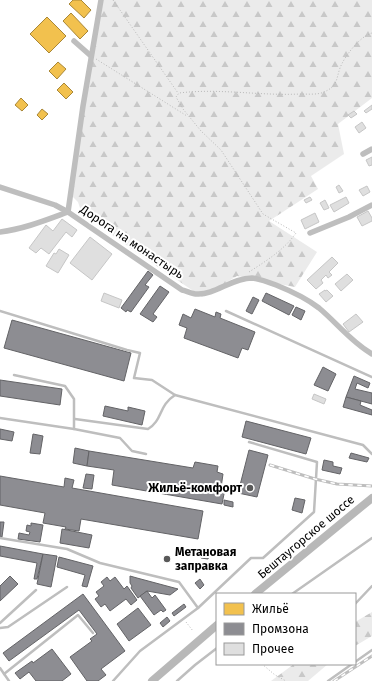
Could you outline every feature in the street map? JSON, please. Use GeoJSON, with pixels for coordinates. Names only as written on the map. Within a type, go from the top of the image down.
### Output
{"type":"FeatureCollection","features":[{"type":"Feature","properties":{"kind":"main road","name":"Бештаугорское шоссе"},"geometry":{"type":"LineString","coordinates":[[257,593],[372,498]]}},
{"type":"Feature","properties":{"kind":"main road"},"geometry":{"type":"LineString","coordinates":[[152,681],[216,626]]}},
{"type":"Feature","properties":{"kind":"street"},"geometry":{"type":"LineString","coordinates":[[0,232],[12,231],[36,225],[68,212],[91,56],[101,0]]}},
{"type":"Feature","properties":{"kind":"street"},"geometry":{"type":"LineString","coordinates":[[74,41],[91,56]]}},
{"type":"Feature","properties":{"kind":"street"},"geometry":{"type":"LineString","coordinates":[[363,154],[372,149]]}},
{"type":"Feature","properties":{"kind":"street","name":"Дорога на монастырь"},"geometry":{"type":"LineString","coordinates":[[0,187],[55,205],[68,212],[182,290],[196,294],[206,293],[232,282],[250,278],[259,279],[285,288],[318,308],[356,344],[372,354]]}},
{"type":"Feature","properties":{"kind":"street"},"geometry":{"type":"LineString","coordinates":[[310,233],[349,217],[372,205]]}},
{"type":"Feature","properties":{"kind":"lane"},"geometry":{"type":"LineString","coordinates":[[0,311],[140,353],[134,378],[152,380],[176,395],[364,445],[372,454]]}},
{"type":"Feature","properties":{"kind":"lane"},"geometry":{"type":"LineString","coordinates":[[226,311],[372,377]]}},
{"type":"Feature","properties":{"kind":"lane"},"geometry":{"type":"LineString","coordinates":[[14,375],[65,386],[74,399],[74,429]]}},
{"type":"Feature","properties":{"kind":"lane"},"geometry":{"type":"LineString","coordinates":[[74,419],[148,429],[154,425],[164,405],[169,399],[176,395]]}},
{"type":"Feature","properties":{"kind":"lane"},"geometry":{"type":"LineString","coordinates":[[0,418],[74,429],[120,438],[132,451],[146,454]]}},
{"type":"Feature","properties":{"kind":"lane"},"geometry":{"type":"LineString","coordinates":[[112,681],[140,651],[198,608],[251,558],[263,558],[314,512],[317,462],[249,442]]}},
{"type":"Feature","properties":{"kind":"lane"},"geometry":{"type":"LineString","coordinates":[[0,538],[66,549],[100,563],[179,582],[198,608]]}},
{"type":"Feature","properties":{"kind":"lane"},"geometry":{"type":"LineString","coordinates":[[293,593],[372,538]]}},
{"type":"Feature","properties":{"kind":"lane"},"geometry":{"type":"LineString","coordinates":[[356,603],[372,586]]}},
{"type":"Feature","properties":{"kind":"lane"},"geometry":{"type":"LineString","coordinates":[[0,628],[8,627],[67,587]]}},
{"type":"Feature","properties":{"kind":"lane"},"geometry":{"type":"LineString","coordinates":[[0,623],[36,590]]}},
{"type":"Feature","properties":{"kind":"lane"},"geometry":{"type":"LineString","coordinates":[[4,674],[78,615],[93,633]]}},
{"type":"Feature","properties":{"kind":"lane"},"geometry":{"type":"LineString","coordinates":[[177,681],[194,665],[216,649]]}},
{"type":"Feature","properties":{"kind":"lane"},"geometry":{"type":"LineString","coordinates":[[356,661],[372,650]]}},
{"type":"Feature","properties":{"kind":"lane"},"geometry":{"type":"LineString","coordinates":[[328,681],[351,665]]}},
{"type":"Feature","properties":{"kind":"lane"},"geometry":{"type":"LineString","coordinates":[[0,668],[9,681]]}},
{"type":"Feature","properties":{"kind":"path"},"geometry":{"type":"LineString","coordinates":[[113,0],[179,93]]}},
{"type":"Feature","properties":{"kind":"path"},"geometry":{"type":"LineString","coordinates":[[179,93],[197,91],[279,95],[323,93],[333,87],[337,80],[340,67],[353,46],[363,37],[372,33]]}},
{"type":"Feature","properties":{"kind":"path"},"geometry":{"type":"LineString","coordinates":[[91,56],[190,117]]}},
{"type":"Feature","properties":{"kind":"path"},"geometry":{"type":"LineString","coordinates":[[179,93],[176,97],[183,110],[221,150],[263,214],[296,233],[289,243],[269,259],[246,274]]}},
{"type":"Feature","properties":{"kind":"path"},"geometry":{"type":"LineString","coordinates":[[183,620],[193,631]]}},
{"type":"Feature","properties":{"kind":"path"},"geometry":{"type":"LineString","coordinates":[[263,665],[286,681]]}},
{"type":"Feature","properties":{"kind":"green space"},"geometry":{"type":"Polygon","coordinates":[[[100,0],[372,0],[372,98],[338,124],[344,154],[311,176],[318,189],[269,221],[317,252],[295,287],[237,276],[202,297],[113,236],[108,225],[90,213],[82,214],[78,202],[72,196],[100,0]]]}},
{"type":"Feature","properties":{"kind":"green space"},"geometry":{"type":"Polygon","coordinates":[[[372,612],[372,636],[356,645],[356,621],[372,612]]]}},
{"type":"Feature","properties":{"kind":"green space"},"geometry":{"type":"Polygon","coordinates":[[[293,665],[327,665],[308,681],[271,681],[293,665]]]}},
{"type":"Feature","properties":{"kind":"building: Жильё"},"geometry":{"type":"Polygon","coordinates":[[[73,0],[81,0],[91,10],[84,18],[69,4],[73,0]]]}},
{"type":"Feature","properties":{"kind":"building: Жильё"},"geometry":{"type":"Polygon","coordinates":[[[71,13],[88,31],[80,39],[63,21],[71,13]]]}},
{"type":"Feature","properties":{"kind":"building: Жильё"},"geometry":{"type":"Polygon","coordinates":[[[47,17],[66,36],[49,53],[30,34],[47,17]]]}},
{"type":"Feature","properties":{"kind":"building: Жильё"},"geometry":{"type":"Polygon","coordinates":[[[58,62],[66,69],[57,79],[49,71],[58,62]]]}},
{"type":"Feature","properties":{"kind":"building: Жильё"},"geometry":{"type":"Polygon","coordinates":[[[64,83],[73,92],[66,99],[57,90],[64,83]]]}},
{"type":"Feature","properties":{"kind":"building: Жильё"},"geometry":{"type":"Polygon","coordinates":[[[21,98],[28,105],[22,111],[15,105],[21,98]]]}},
{"type":"Feature","properties":{"kind":"building: Жильё"},"geometry":{"type":"Polygon","coordinates":[[[42,109],[48,114],[42,120],[37,115],[42,109]]]}},
{"type":"Feature","properties":{"kind":"building: Промзона"},"geometry":{"type":"Polygon","coordinates":[[[148,271],[153,275],[145,285],[149,287],[131,312],[127,310],[126,312],[121,308],[148,271]]]}},
{"type":"Feature","properties":{"kind":"building: Промзона"},"geometry":{"type":"Polygon","coordinates":[[[160,286],[169,292],[153,314],[157,317],[153,322],[140,314],[160,286]]]}},
{"type":"Feature","properties":{"kind":"building: Промзона"},"geometry":{"type":"Polygon","coordinates":[[[266,293],[294,306],[289,315],[262,301],[266,293]]]}},
{"type":"Feature","properties":{"kind":"building: Промзона"},"geometry":{"type":"Polygon","coordinates":[[[253,297],[259,300],[252,314],[246,311],[253,297]]]}},
{"type":"Feature","properties":{"kind":"building: Промзона"},"geometry":{"type":"Polygon","coordinates":[[[296,307],[305,311],[301,320],[292,315],[296,307]]]}},
{"type":"Feature","properties":{"kind":"building: Промзона"},"geometry":{"type":"Polygon","coordinates":[[[195,309],[215,317],[216,312],[221,314],[220,318],[255,332],[248,350],[242,348],[238,358],[184,338],[187,328],[179,325],[183,314],[191,318],[195,309]]]}},
{"type":"Feature","properties":{"kind":"building: Промзона"},"geometry":{"type":"Polygon","coordinates":[[[12,320],[131,353],[124,381],[4,348],[12,320]]]}},
{"type":"Feature","properties":{"kind":"building: Промзона"},"geometry":{"type":"Polygon","coordinates":[[[323,367],[336,374],[328,391],[314,385],[323,367]]]}},
{"type":"Feature","properties":{"kind":"building: Промзона"},"geometry":{"type":"Polygon","coordinates":[[[354,376],[370,383],[368,388],[357,383],[355,389],[372,393],[372,404],[346,397],[354,376]]]}},
{"type":"Feature","properties":{"kind":"building: Промзона"},"geometry":{"type":"Polygon","coordinates":[[[0,380],[62,389],[60,405],[0,396],[0,380]]]}},
{"type":"Feature","properties":{"kind":"building: Промзона"},"geometry":{"type":"Polygon","coordinates":[[[346,397],[361,401],[360,405],[372,410],[372,415],[343,407],[346,397]]]}},
{"type":"Feature","properties":{"kind":"building: Промзона"},"geometry":{"type":"Polygon","coordinates":[[[105,406],[128,411],[128,407],[145,411],[142,425],[103,416],[105,406]]]}},
{"type":"Feature","properties":{"kind":"building: Промзона"},"geometry":{"type":"Polygon","coordinates":[[[246,421],[311,438],[306,454],[242,437],[246,421]]]}},
{"type":"Feature","properties":{"kind":"building: Промзона"},"geometry":{"type":"Polygon","coordinates":[[[0,429],[14,432],[12,441],[0,439],[0,429]]]}},
{"type":"Feature","properties":{"kind":"building: Промзона"},"geometry":{"type":"Polygon","coordinates":[[[33,434],[43,436],[40,454],[30,453],[33,434]]]}},
{"type":"Feature","properties":{"kind":"building: Промзона"},"geometry":{"type":"Polygon","coordinates":[[[75,448],[89,451],[87,466],[73,463],[75,448]]]}},
{"type":"Feature","properties":{"kind":"building: Промзона"},"geometry":{"type":"Polygon","coordinates":[[[249,450],[268,455],[257,497],[238,493],[249,450]]]}},
{"type":"Feature","properties":{"kind":"building: Промзона"},"geometry":{"type":"Polygon","coordinates":[[[89,451],[193,468],[195,462],[218,466],[217,472],[223,474],[221,488],[225,489],[222,504],[112,485],[114,470],[87,466],[89,451]]]}},
{"type":"Feature","properties":{"kind":"building: Промзона"},"geometry":{"type":"Polygon","coordinates":[[[351,453],[369,458],[367,462],[349,458],[351,453]]]}},
{"type":"Feature","properties":{"kind":"building: Промзона"},"geometry":{"type":"Polygon","coordinates":[[[324,460],[333,462],[333,466],[342,468],[340,474],[322,470],[324,460]]]}},
{"type":"Feature","properties":{"kind":"building: Промзона"},"geometry":{"type":"Polygon","coordinates":[[[86,474],[94,475],[92,489],[83,488],[86,474]]]}},
{"type":"Feature","properties":{"kind":"building: Промзона"},"geometry":{"type":"Polygon","coordinates":[[[0,476],[64,487],[65,478],[74,480],[72,488],[203,511],[198,539],[81,519],[79,531],[43,523],[45,513],[0,505],[0,476]]]}},
{"type":"Feature","properties":{"kind":"building: Промзона"},"geometry":{"type":"Polygon","coordinates":[[[295,498],[305,500],[302,513],[292,510],[295,498]]]}},
{"type":"Feature","properties":{"kind":"building: Промзона"},"geometry":{"type":"Polygon","coordinates":[[[224,500],[233,502],[233,507],[224,505],[224,500]]]}},
{"type":"Feature","properties":{"kind":"building: Промзона"},"geometry":{"type":"Polygon","coordinates":[[[0,522],[4,522],[2,537],[0,537],[0,522]]]}},
{"type":"Feature","properties":{"kind":"building: Промзона"},"geometry":{"type":"Polygon","coordinates":[[[31,523],[43,525],[40,542],[18,539],[19,533],[29,535],[30,532],[26,531],[27,525],[31,526],[31,523]]]}},
{"type":"Feature","properties":{"kind":"building: Промзона"},"geometry":{"type":"Polygon","coordinates":[[[62,529],[92,535],[89,548],[60,543],[62,529]]]}},
{"type":"Feature","properties":{"kind":"building: Промзона"},"geometry":{"type":"Polygon","coordinates":[[[0,546],[43,554],[37,579],[34,579],[37,563],[0,556],[0,546]]]}},
{"type":"Feature","properties":{"kind":"building: Промзона"},"geometry":{"type":"Polygon","coordinates":[[[202,550],[210,552],[208,559],[201,558],[202,550]]]}},
{"type":"Feature","properties":{"kind":"building: Промзона"},"geometry":{"type":"Polygon","coordinates":[[[43,554],[57,556],[51,587],[37,584],[43,554]]]}},
{"type":"Feature","properties":{"kind":"building: Промзона"},"geometry":{"type":"Polygon","coordinates":[[[59,557],[93,566],[87,587],[82,586],[85,575],[57,567],[59,557]]]}},
{"type":"Feature","properties":{"kind":"building: Промзона"},"geometry":{"type":"Polygon","coordinates":[[[10,576],[18,584],[0,601],[0,586],[10,576]]]}},
{"type":"Feature","properties":{"kind":"building: Промзона"},"geometry":{"type":"Polygon","coordinates":[[[130,576],[178,589],[170,595],[147,591],[138,598],[131,588],[130,576]]]}},
{"type":"Feature","properties":{"kind":"building: Промзона"},"geometry":{"type":"Polygon","coordinates":[[[107,577],[110,581],[115,577],[124,589],[127,586],[137,600],[131,605],[126,599],[110,611],[105,604],[101,607],[95,599],[99,596],[96,592],[104,586],[101,582],[107,577]]]}},
{"type":"Feature","properties":{"kind":"building: Промзона"},"geometry":{"type":"Polygon","coordinates":[[[200,579],[204,585],[200,589],[195,583],[200,579]]]}},
{"type":"Feature","properties":{"kind":"building: Промзона"},"geometry":{"type":"Polygon","coordinates":[[[147,591],[152,598],[155,595],[166,610],[163,612],[161,610],[154,615],[140,596],[147,591]]]}},
{"type":"Feature","properties":{"kind":"building: Промзона"},"geometry":{"type":"Polygon","coordinates":[[[83,594],[125,651],[101,669],[106,675],[98,681],[87,681],[70,657],[92,641],[90,639],[97,634],[79,610],[9,661],[3,653],[83,594]]]}},
{"type":"Feature","properties":{"kind":"building: Промзона"},"geometry":{"type":"Polygon","coordinates":[[[184,604],[186,607],[174,616],[172,613],[184,604]]]}},
{"type":"Feature","properties":{"kind":"building: Промзона"},"geometry":{"type":"Polygon","coordinates":[[[138,608],[151,625],[129,641],[117,624],[138,608]]]}},
{"type":"Feature","properties":{"kind":"building: Промзона"},"geometry":{"type":"Polygon","coordinates":[[[167,617],[170,621],[163,627],[160,623],[167,617]]]}},
{"type":"Feature","properties":{"kind":"building: Промзона"},"geometry":{"type":"Polygon","coordinates":[[[52,649],[71,674],[62,681],[36,681],[29,672],[20,679],[15,673],[32,661],[33,663],[52,649]]]}},
{"type":"Feature","properties":{"kind":"building: Прочее"},"geometry":{"type":"Polygon","coordinates":[[[372,105],[372,109],[366,113],[364,111],[372,105]]]}},
{"type":"Feature","properties":{"kind":"building: Прочее"},"geometry":{"type":"Polygon","coordinates":[[[354,111],[357,114],[351,118],[348,115],[354,111]]]}},
{"type":"Feature","properties":{"kind":"building: Прочее"},"geometry":{"type":"Polygon","coordinates":[[[362,122],[366,128],[359,133],[355,127],[362,122]]]}},
{"type":"Feature","properties":{"kind":"building: Прочее"},"geometry":{"type":"Polygon","coordinates":[[[372,157],[372,165],[369,166],[366,160],[372,157]]]}},
{"type":"Feature","properties":{"kind":"building: Прочее"},"geometry":{"type":"Polygon","coordinates":[[[339,185],[343,191],[339,193],[336,187],[339,185]]]}},
{"type":"Feature","properties":{"kind":"building: Прочее"},"geometry":{"type":"Polygon","coordinates":[[[367,186],[370,192],[363,196],[359,190],[367,186]]]}},
{"type":"Feature","properties":{"kind":"building: Прочее"},"geometry":{"type":"Polygon","coordinates":[[[310,197],[312,200],[306,203],[304,200],[310,197]]]}},
{"type":"Feature","properties":{"kind":"building: Прочее"},"geometry":{"type":"Polygon","coordinates":[[[346,197],[349,203],[334,212],[330,205],[346,197]]]}},
{"type":"Feature","properties":{"kind":"building: Прочее"},"geometry":{"type":"Polygon","coordinates":[[[325,200],[329,208],[324,210],[320,203],[325,200]]]}},
{"type":"Feature","properties":{"kind":"building: Прочее"},"geometry":{"type":"Polygon","coordinates":[[[368,211],[372,221],[362,226],[357,217],[368,211]]]}},
{"type":"Feature","properties":{"kind":"building: Прочее"},"geometry":{"type":"Polygon","coordinates":[[[315,213],[319,222],[305,229],[301,220],[315,213]]]}},
{"type":"Feature","properties":{"kind":"building: Прочее"},"geometry":{"type":"Polygon","coordinates":[[[62,219],[77,230],[72,237],[66,232],[49,254],[41,248],[36,253],[29,248],[46,225],[53,231],[62,219]]]}},
{"type":"Feature","properties":{"kind":"building: Прочее"},"geometry":{"type":"Polygon","coordinates":[[[90,237],[112,254],[92,280],[70,263],[90,237]]]}},
{"type":"Feature","properties":{"kind":"building: Прочее"},"geometry":{"type":"Polygon","coordinates":[[[59,249],[69,255],[58,273],[46,266],[54,253],[56,254],[59,249]]]}},
{"type":"Feature","properties":{"kind":"building: Прочее"},"geometry":{"type":"Polygon","coordinates":[[[332,257],[338,263],[329,272],[332,275],[328,278],[326,275],[321,280],[323,283],[316,289],[307,280],[332,257]]]}},
{"type":"Feature","properties":{"kind":"building: Прочее"},"geometry":{"type":"Polygon","coordinates":[[[347,274],[353,280],[341,291],[335,284],[347,274]]]}},
{"type":"Feature","properties":{"kind":"building: Прочее"},"geometry":{"type":"Polygon","coordinates":[[[325,290],[333,296],[326,302],[319,294],[325,290]]]}},
{"type":"Feature","properties":{"kind":"building: Прочее"},"geometry":{"type":"Polygon","coordinates":[[[104,293],[122,300],[119,308],[101,301],[104,293]]]}},
{"type":"Feature","properties":{"kind":"building: Прочее"},"geometry":{"type":"Polygon","coordinates":[[[356,314],[363,322],[349,332],[343,324],[356,314]]]}},
{"type":"Feature","properties":{"kind":"building: Прочее"},"geometry":{"type":"Polygon","coordinates":[[[314,394],[326,399],[324,404],[312,399],[314,394]]]}},
{"type":"Feature","properties":{"kind":"railway"},"geometry":{"type":"LineString","coordinates":[[270,465],[337,484],[372,486]]}},
{"type":"Feature","properties":{"kind":"railway"},"geometry":{"type":"LineString","coordinates":[[334,681],[372,656]]}},
{"type":"Feature","properties":{"kind":"place","name":"Жильё-комфорт"},"geometry":{"type":"Point","coordinates":[250,488]}},
{"type":"Feature","properties":{"kind":"place","name":"Метановая заправка"},"geometry":{"type":"Point","coordinates":[167,559]}}]}
